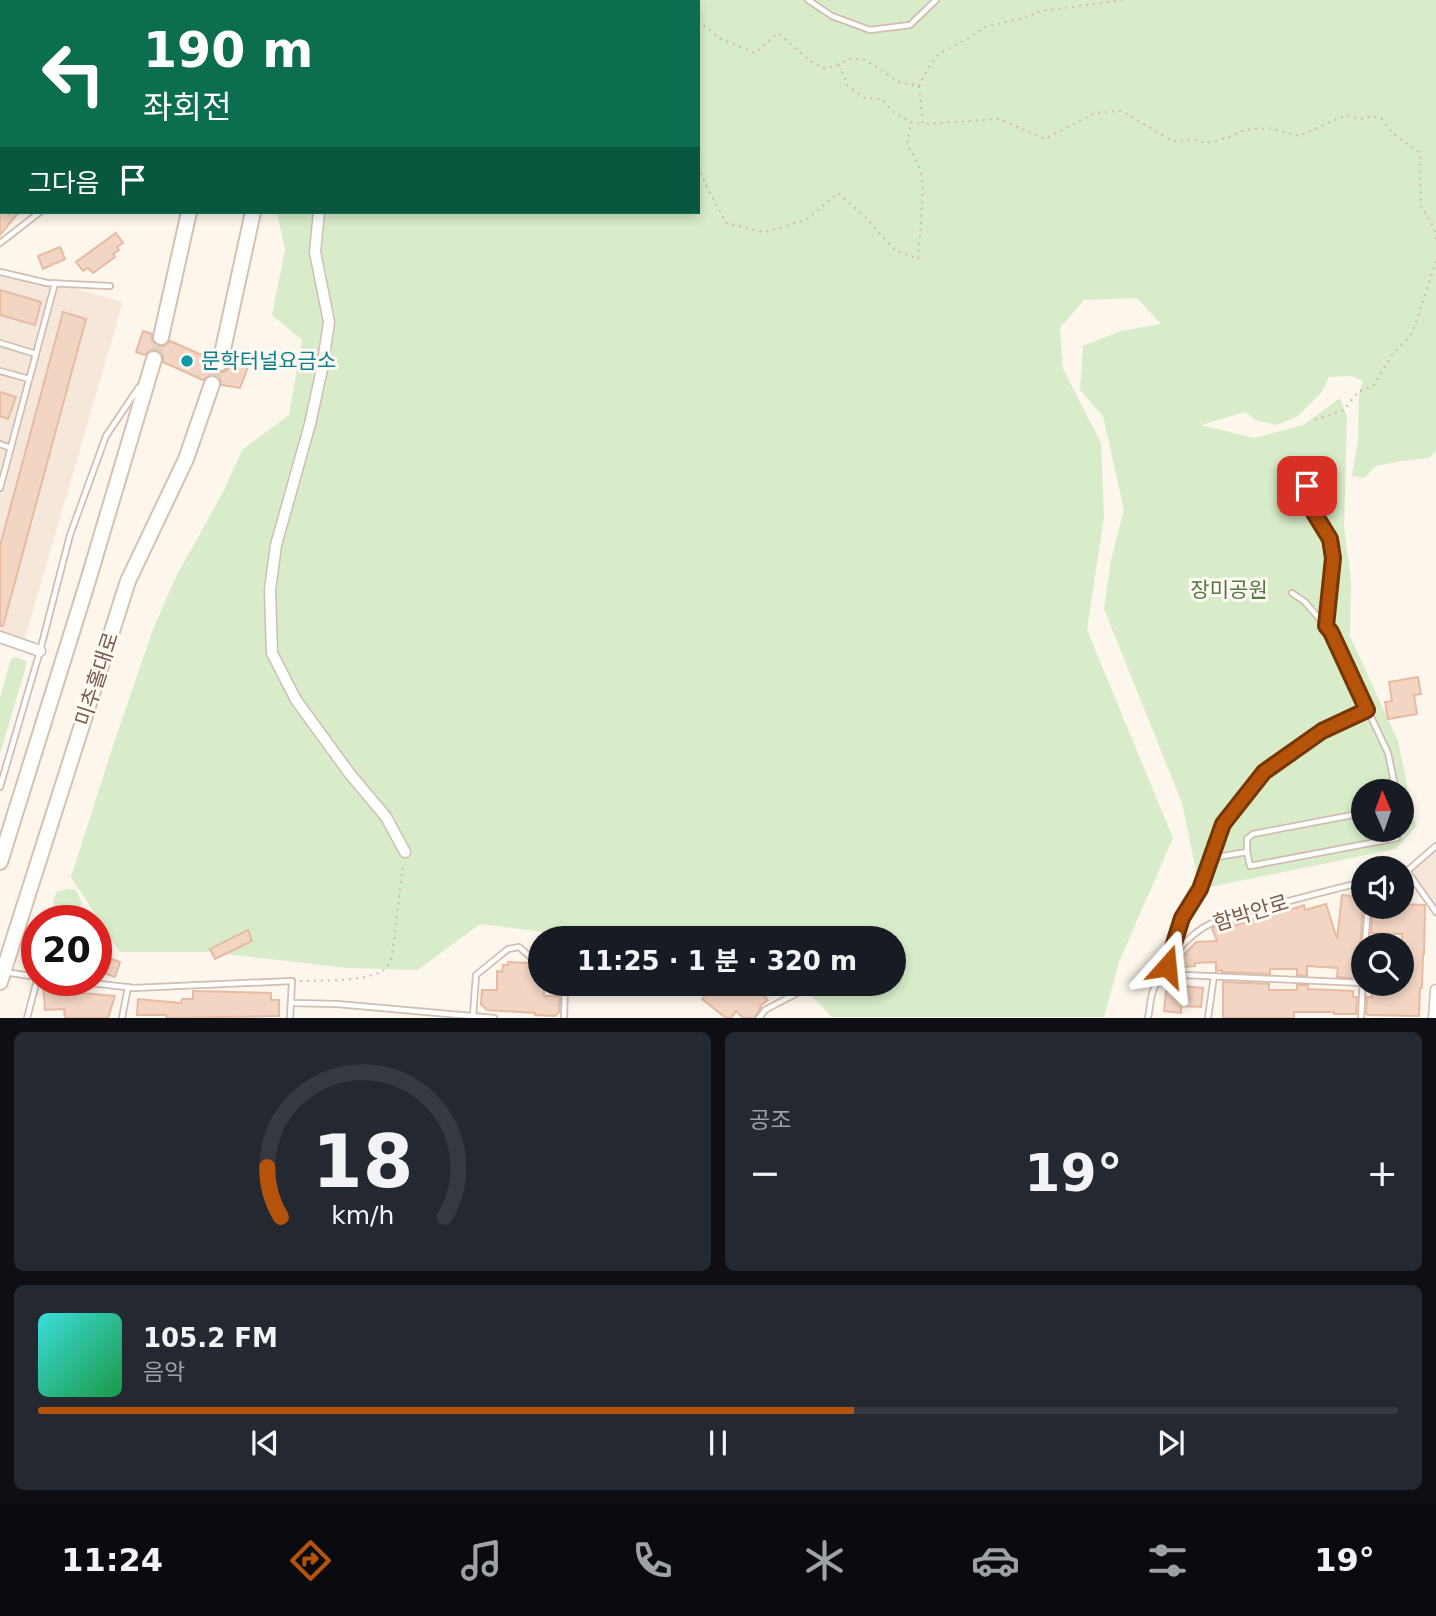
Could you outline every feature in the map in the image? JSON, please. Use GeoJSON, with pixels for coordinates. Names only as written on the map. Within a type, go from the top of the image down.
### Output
{"type":"FeatureCollection","features":[{"type":"Feature","properties":{"kind":"main road"},"geometry":{"type":"LineString","coordinates":[[160,337],[189,214]]}},
{"type":"Feature","properties":{"kind":"main road"},"geometry":{"type":"LineString","coordinates":[[220,363],[253,214]]}},
{"type":"Feature","properties":{"kind":"main road","name":"미추홀대로"},"geometry":{"type":"LineString","coordinates":[[0,862],[153,364]]}},
{"type":"Feature","properties":{"kind":"main road","name":"미추홀대로"},"geometry":{"type":"LineString","coordinates":[[2,977],[128,581],[186,458],[212,384]]}},
{"type":"Feature","properties":{"kind":"street"},"geometry":{"type":"LineString","coordinates":[[319,214],[315,252],[329,322],[310,424],[276,545],[270,590],[272,653],[296,700],[350,774],[386,817],[405,852]]}},
{"type":"Feature","properties":{"kind":"street"},"geometry":{"type":"LineString","coordinates":[[0,637],[40,650]]}},
{"type":"Feature","properties":{"kind":"street"},"geometry":{"type":"LineString","coordinates":[[1434,1017],[1436,990]]}},
{"type":"Feature","properties":{"kind":"lane"},"geometry":{"type":"LineString","coordinates":[[808,0],[832,16],[870,30],[910,25],[936,0]]}},
{"type":"Feature","properties":{"kind":"lane"},"geometry":{"type":"LineString","coordinates":[[0,243],[37,214]]}},
{"type":"Feature","properties":{"kind":"lane"},"geometry":{"type":"LineString","coordinates":[[0,272],[55,284],[110,286]]}},
{"type":"Feature","properties":{"kind":"lane"},"geometry":{"type":"LineString","coordinates":[[0,485],[55,284]]}},
{"type":"Feature","properties":{"kind":"lane"},"geometry":{"type":"LineString","coordinates":[[0,343],[36,354]]}},
{"type":"Feature","properties":{"kind":"lane"},"geometry":{"type":"LineString","coordinates":[[0,787],[70,535],[106,436],[153,364]]}},
{"type":"Feature","properties":{"kind":"lane"},"geometry":{"type":"LineString","coordinates":[[0,371],[29,379]]}},
{"type":"Feature","properties":{"kind":"lane"},"geometry":{"type":"LineString","coordinates":[[0,444],[11,448]]}},
{"type":"Feature","properties":{"kind":"lane"},"geometry":{"type":"LineString","coordinates":[[1307,486],[1308,503],[1330,539],[1332,548],[1326,626]]}},
{"type":"Feature","properties":{"kind":"lane"},"geometry":{"type":"LineString","coordinates":[[1292,593],[1305,602],[1331,632],[1388,753],[1393,779]]}},
{"type":"Feature","properties":{"kind":"lane"},"geometry":{"type":"LineString","coordinates":[[1167,966],[1182,918],[1200,889],[1223,824],[1264,772],[1322,731],[1367,710]]}},
{"type":"Feature","properties":{"kind":"lane"},"geometry":{"type":"LineString","coordinates":[[1351,815],[1253,834],[1247,839],[1251,866],[1377,842]]}},
{"type":"Feature","properties":{"kind":"lane"},"geometry":{"type":"LineString","coordinates":[[1414,863],[1436,846]]}},
{"type":"Feature","properties":{"kind":"lane"},"geometry":{"type":"LineString","coordinates":[[1211,858],[1247,852]]}},
{"type":"Feature","properties":{"kind":"lane"},"geometry":{"type":"LineString","coordinates":[[1414,884],[1436,912]]}},
{"type":"Feature","properties":{"kind":"lane","name":"함박안로"},"geometry":{"type":"LineString","coordinates":[[1148,1017],[1152,995],[1167,966],[1183,945],[1210,923],[1351,885]]}},
{"type":"Feature","properties":{"kind":"lane"},"geometry":{"type":"LineString","coordinates":[[473,1016],[476,975],[508,949],[519,947],[528,955]]}},
{"type":"Feature","properties":{"kind":"lane"},"geometry":{"type":"LineString","coordinates":[[1162,974],[1351,982]]}},
{"type":"Feature","properties":{"kind":"lane"},"geometry":{"type":"LineString","coordinates":[[1208,1017],[1214,976]]}},
{"type":"Feature","properties":{"kind":"lane"},"geometry":{"type":"LineString","coordinates":[[2,977],[21,978]]}},
{"type":"Feature","properties":{"kind":"lane"},"geometry":{"type":"LineString","coordinates":[[112,985],[128,987],[292,981],[290,1017]]}},
{"type":"Feature","properties":{"kind":"lane"},"geometry":{"type":"LineString","coordinates":[[122,1017],[128,987]]}},
{"type":"Feature","properties":{"kind":"lane"},"geometry":{"type":"LineString","coordinates":[[27,1017],[32,996]]}},
{"type":"Feature","properties":{"kind":"lane"},"geometry":{"type":"LineString","coordinates":[[565,996],[565,1017]]}},
{"type":"Feature","properties":{"kind":"lane"},"geometry":{"type":"LineString","coordinates":[[759,1017],[765,1010],[792,996]]}},
{"type":"Feature","properties":{"kind":"lane"},"geometry":{"type":"LineString","coordinates":[[1361,1017],[1362,996]]}},
{"type":"Feature","properties":{"kind":"lane"},"geometry":{"type":"LineString","coordinates":[[291,1003],[337,1004],[494,1017]]}},
{"type":"Feature","properties":{"kind":"path"},"geometry":{"type":"LineString","coordinates":[[923,124],[919,86],[940,53],[985,27],[1031,16],[1035,12],[1123,0]]}},
{"type":"Feature","properties":{"kind":"path"},"geometry":{"type":"LineString","coordinates":[[700,23],[719,38],[755,53],[778,33],[810,61],[826,69],[850,59],[863,59],[898,82],[919,86]]}},
{"type":"Feature","properties":{"kind":"path"},"geometry":{"type":"LineString","coordinates":[[839,64],[848,86],[864,98],[882,99],[892,112],[911,122],[923,124],[999,119],[1045,139],[1095,113],[1122,111],[1172,141],[1195,140],[1207,143],[1244,130],[1269,128],[1299,136],[1346,115],[1361,119],[1371,116],[1382,119],[1392,133],[1420,153],[1421,206],[1434,228],[1436,240]]}},
{"type":"Feature","properties":{"kind":"path"},"geometry":{"type":"LineString","coordinates":[[700,171],[726,223],[765,232],[806,220],[838,193],[863,215],[895,250],[918,259],[923,183],[918,164],[907,144],[911,122]]}},
{"type":"Feature","properties":{"kind":"path"},"geometry":{"type":"LineString","coordinates":[[1315,420],[1344,410],[1358,392],[1374,384],[1391,356],[1410,336],[1436,261]]}},
{"type":"Feature","properties":{"kind":"path"},"geometry":{"type":"LineString","coordinates":[[292,981],[362,978],[387,967],[392,956],[405,852]]}},
{"type":"Feature","properties":{"kind":"shaded area"},"geometry":{"type":"Polygon","coordinates":[[[0,272],[55,283],[123,302],[23,645],[0,637],[0,272]]]}},
{"type":"Feature","properties":{"kind":"shaded area"},"geometry":{"type":"Polygon","coordinates":[[[1436,846],[1436,912],[1414,881],[1414,865],[1436,846]]]}},
{"type":"Feature","properties":{"kind":"green space","name":"장미공원"},"geometry":{"type":"Polygon","coordinates":[[[700,0],[1436,0],[1436,451],[1429,458],[1376,466],[1364,478],[1352,476],[1358,440],[1359,393],[1363,381],[1351,376],[1329,377],[1322,392],[1298,416],[1277,425],[1255,420],[1246,412],[1201,425],[1254,438],[1303,425],[1340,398],[1347,417],[1344,526],[1351,580],[1350,636],[1398,741],[1406,779],[1351,779],[1351,842],[1402,842],[1396,849],[1351,856],[1351,858],[1200,889],[1182,803],[1104,609],[1111,560],[1124,510],[1103,416],[1080,390],[1083,346],[1121,331],[1161,324],[1137,298],[1084,300],[1060,328],[1063,369],[1101,443],[1104,517],[1087,630],[1173,838],[1119,962],[1104,1017],[832,1017],[812,996],[906,996],[906,926],[528,926],[528,930],[480,924],[418,970],[347,968],[209,952],[120,952],[112,940],[112,905],[89,905],[71,877],[153,629],[176,577],[224,490],[242,450],[289,415],[302,340],[272,315],[285,250],[277,214],[700,214],[700,0]]]}},
{"type":"Feature","properties":{"kind":"green space"},"geometry":{"type":"Polygon","coordinates":[[[15,657],[26,661],[26,666],[0,754],[0,698],[11,659],[15,657]]]}},
{"type":"Feature","properties":{"kind":"green space"},"geometry":{"type":"Polygon","coordinates":[[[76,890],[82,903],[54,905],[57,892],[76,890]]]}},
{"type":"Feature","properties":{"kind":"building"},"geometry":{"type":"Polygon","coordinates":[[[0,214],[17,214],[0,235],[0,214]]]}},
{"type":"Feature","properties":{"kind":"building"},"geometry":{"type":"Polygon","coordinates":[[[116,233],[123,243],[113,254],[115,257],[93,273],[88,268],[83,271],[76,262],[116,233]]]}},
{"type":"Feature","properties":{"kind":"building"},"geometry":{"type":"Polygon","coordinates":[[[60,247],[65,259],[43,269],[38,256],[60,247]]]}},
{"type":"Feature","properties":{"kind":"building"},"geometry":{"type":"Polygon","coordinates":[[[0,290],[41,302],[35,325],[0,315],[0,290]]]}},
{"type":"Feature","properties":{"kind":"building"},"geometry":{"type":"Polygon","coordinates":[[[63,312],[86,319],[3,626],[0,626],[0,546],[63,312]]]}},
{"type":"Feature","properties":{"kind":"building","name":"문학터널요금소"},"geometry":{"type":"Polygon","coordinates":[[[143,331],[152,334],[152,340],[158,346],[164,346],[170,341],[211,359],[211,367],[217,372],[224,372],[230,364],[248,367],[240,388],[221,385],[220,378],[214,375],[203,380],[163,362],[163,356],[157,350],[151,350],[145,355],[136,352],[143,331]]]}},
{"type":"Feature","properties":{"kind":"building"},"geometry":{"type":"Polygon","coordinates":[[[0,392],[16,397],[8,419],[0,416],[0,392]]]}},
{"type":"Feature","properties":{"kind":"building"},"geometry":{"type":"Polygon","coordinates":[[[1418,677],[1421,694],[1414,695],[1417,714],[1388,719],[1385,702],[1392,701],[1389,682],[1418,677]]]}},
{"type":"Feature","properties":{"kind":"building"},"geometry":{"type":"Polygon","coordinates":[[[1342,895],[1351,896],[1351,919],[1362,919],[1361,933],[1351,933],[1351,978],[1337,977],[1338,968],[1307,966],[1307,976],[1297,975],[1297,969],[1270,969],[1270,974],[1222,972],[1216,971],[1216,962],[1195,963],[1195,966],[1183,967],[1183,956],[1196,942],[1217,941],[1212,928],[1232,921],[1234,926],[1258,918],[1259,920],[1304,905],[1305,910],[1326,904],[1337,939],[1342,895]]]}},
{"type":"Feature","properties":{"kind":"building"},"geometry":{"type":"Polygon","coordinates":[[[1414,905],[1425,905],[1419,1016],[1366,1014],[1367,997],[1414,996],[1414,933],[1371,933],[1372,919],[1414,919],[1414,905]]]}},
{"type":"Feature","properties":{"kind":"building"},"geometry":{"type":"Polygon","coordinates":[[[248,930],[252,941],[215,959],[210,949],[248,930]]]}},
{"type":"Feature","properties":{"kind":"building"},"geometry":{"type":"Polygon","coordinates":[[[112,959],[120,962],[115,977],[112,976],[112,959]]]}},
{"type":"Feature","properties":{"kind":"building"},"geometry":{"type":"Polygon","coordinates":[[[508,962],[528,963],[528,996],[560,996],[559,1012],[555,1016],[487,1010],[481,1004],[482,990],[497,990],[497,971],[502,972],[503,965],[508,965],[508,962]]]}},
{"type":"Feature","properties":{"kind":"building"},"geometry":{"type":"Polygon","coordinates":[[[1167,982],[1203,988],[1201,1007],[1181,1006],[1181,1013],[1164,1011],[1167,982]]]}},
{"type":"Feature","properties":{"kind":"building"},"geometry":{"type":"Polygon","coordinates":[[[1223,982],[1269,984],[1269,990],[1297,990],[1297,985],[1308,985],[1308,989],[1351,991],[1351,996],[1357,997],[1356,1014],[1294,1012],[1294,1018],[1223,1018],[1223,982]]]}},
{"type":"Feature","properties":{"kind":"building"},"geometry":{"type":"Polygon","coordinates":[[[193,991],[271,993],[271,1000],[279,1000],[279,1016],[166,1018],[166,1015],[137,1015],[138,999],[181,1003],[182,999],[193,999],[193,991]]]}},
{"type":"Feature","properties":{"kind":"building"},"geometry":{"type":"Polygon","coordinates":[[[44,996],[115,996],[108,1018],[65,1018],[64,1009],[45,1010],[44,996]]]}},
{"type":"Feature","properties":{"kind":"building"},"geometry":{"type":"Polygon","coordinates":[[[705,996],[765,996],[768,1000],[760,1006],[754,1018],[743,1018],[736,1011],[731,1018],[726,1018],[702,999],[705,996]]]}},
{"type":"Feature","properties":{"kind":"tunnel"},"geometry":{"type":"LineString","coordinates":[[154,359],[161,337]]}},
{"type":"Feature","properties":{"kind":"tunnel"},"geometry":{"type":"LineString","coordinates":[[212,384],[220,363]]}},
{"type":"Feature","properties":{"kind":"place","name":"문학터널요금소"},"geometry":{"type":"Point","coordinates":[187,361]}},
{"type":"Feature","properties":{"kind":"route"},"geometry":{"type":"LineString","coordinates":[[1167,966],[1182,918],[1200,889],[1223,824],[1264,772],[1322,731],[1367,710],[1326,626],[1333,558],[1330,539],[1308,503],[1307,486]]}}]}
